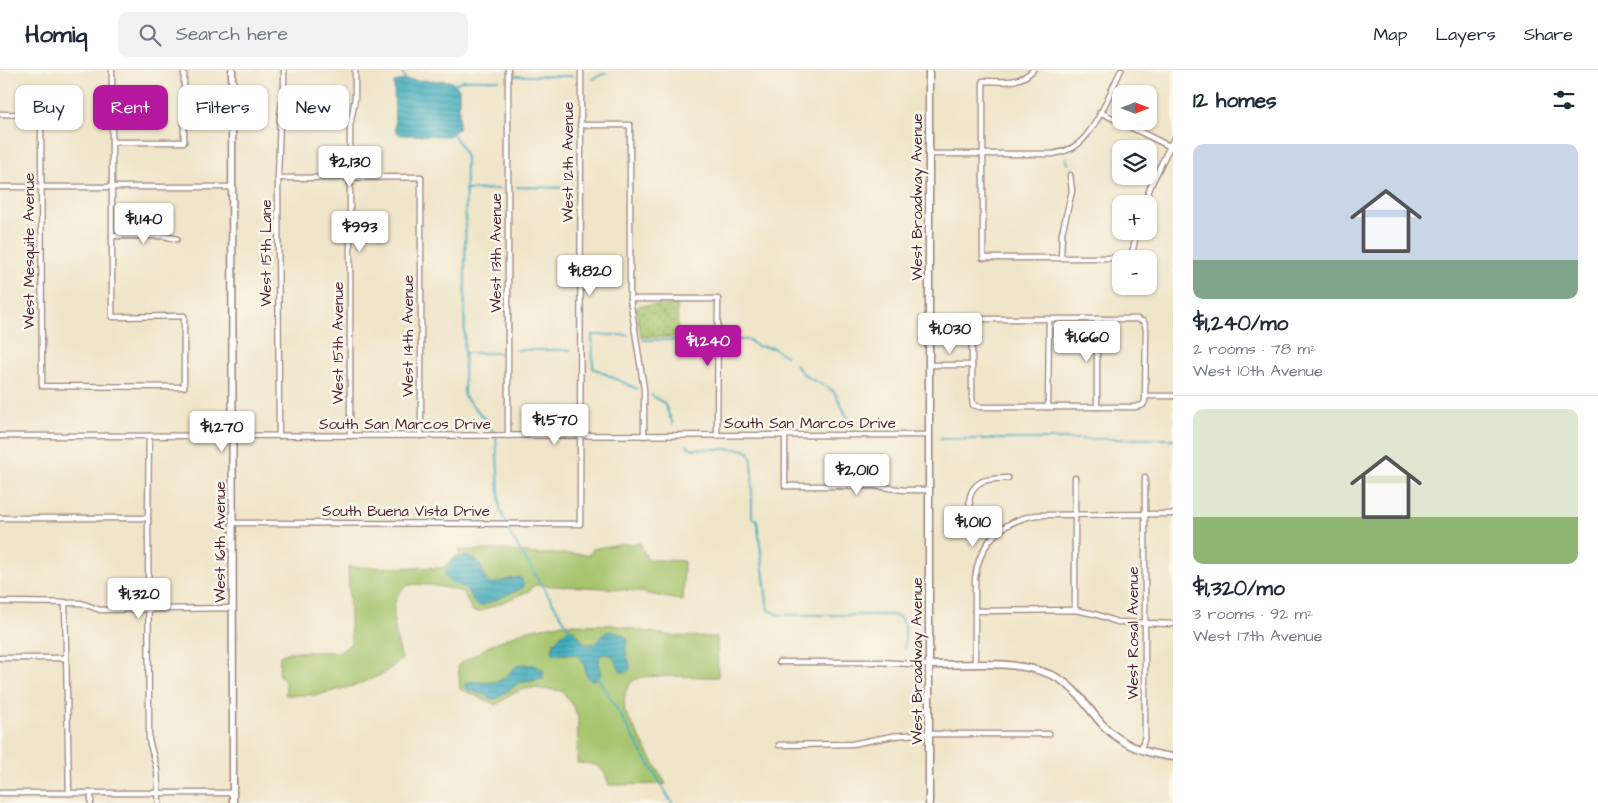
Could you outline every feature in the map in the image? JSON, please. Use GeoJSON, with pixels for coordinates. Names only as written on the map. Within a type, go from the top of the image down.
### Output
{"type":"FeatureCollection","features":[{"type":"Feature","properties":{"kind":"street"},"geometry":{"type":"LineString","coordinates":[[112,70],[112,236],[164,236],[177,239]]}},
{"type":"Feature","properties":{"kind":"street"},"geometry":{"type":"LineString","coordinates":[[112,142],[184,142],[184,70]]}},
{"type":"Feature","properties":{"kind":"street","name":"West 16th Avenue"},"geometry":{"type":"LineString","coordinates":[[232,70],[233,803]]}},
{"type":"Feature","properties":{"kind":"street","name":"West 15th Lane"},"geometry":{"type":"LineString","coordinates":[[279,436],[278,178],[284,70]]}},
{"type":"Feature","properties":{"kind":"street","name":"West 15th Avenue"},"geometry":{"type":"LineString","coordinates":[[350,436],[350,127],[355,98],[355,70]]}},
{"type":"Feature","properties":{"kind":"street","name":"West 13th Avenue"},"geometry":{"type":"LineString","coordinates":[[508,70],[508,436]]}},
{"type":"Feature","properties":{"kind":"street","name":"West 12th Avenue"},"geometry":{"type":"LineString","coordinates":[[580,524],[581,70]]}},
{"type":"Feature","properties":{"kind":"street","name":"West Broadway Avenue"},"geometry":{"type":"LineString","coordinates":[[929,70],[929,803]]}},
{"type":"Feature","properties":{"kind":"street"},"geometry":{"type":"LineString","coordinates":[[1033,70],[1027,76],[1018,80],[983,80],[983,258],[1112,258]]}},
{"type":"Feature","properties":{"kind":"street"},"geometry":{"type":"LineString","coordinates":[[929,154],[1053,154],[1064,151],[1077,145],[1089,134],[1121,70]]}},
{"type":"Feature","properties":{"kind":"street"},"geometry":{"type":"LineString","coordinates":[[1100,112],[1172,147]]}},
{"type":"Feature","properties":{"kind":"street","name":"West Mesquite Avenue"},"geometry":{"type":"LineString","coordinates":[[0,114],[41,115],[42,386],[184,387],[184,316],[112,317],[112,236]]}},
{"type":"Feature","properties":{"kind":"street"},"geometry":{"type":"LineString","coordinates":[[580,125],[630,125],[630,299],[644,389],[644,436]]}},
{"type":"Feature","properties":{"kind":"street"},"geometry":{"type":"LineString","coordinates":[[1148,195],[1172,147],[1173,140]]}},
{"type":"Feature","properties":{"kind":"street"},"geometry":{"type":"LineString","coordinates":[[1060,258],[1062,233],[1072,191],[1070,175]]}},
{"type":"Feature","properties":{"kind":"street","name":"West 14th Avenue"},"geometry":{"type":"LineString","coordinates":[[350,178],[421,177],[421,436]]}},
{"type":"Feature","properties":{"kind":"street"},"geometry":{"type":"LineString","coordinates":[[278,178],[350,178]]}},
{"type":"Feature","properties":{"kind":"street"},"geometry":{"type":"LineString","coordinates":[[0,187],[232,187]]}},
{"type":"Feature","properties":{"kind":"street"},"geometry":{"type":"LineString","coordinates":[[630,299],[718,300],[717,436]]}},
{"type":"Feature","properties":{"kind":"street"},"geometry":{"type":"LineString","coordinates":[[980,319],[1049,319],[1137,319],[1144,322],[1146,329],[1146,396],[1142,405],[1135,407],[980,407],[973,405],[972,330],[974,322],[980,319]]}},
{"type":"Feature","properties":{"kind":"street"},"geometry":{"type":"LineString","coordinates":[[1048,407],[1049,319]]}},
{"type":"Feature","properties":{"kind":"street"},"geometry":{"type":"LineString","coordinates":[[1097,319],[1097,407]]}},
{"type":"Feature","properties":{"kind":"street"},"geometry":{"type":"LineString","coordinates":[[929,365],[972,365]]}},
{"type":"Feature","properties":{"kind":"street"},"geometry":{"type":"LineString","coordinates":[[1146,396],[1173,396]]}},
{"type":"Feature","properties":{"kind":"street"},"geometry":{"type":"LineString","coordinates":[[785,435],[784,486],[876,486],[904,490],[929,490]]}},
{"type":"Feature","properties":{"kind":"street","name":"South San Marcos Drive"},"geometry":{"type":"LineString","coordinates":[[0,436],[929,435]]}},
{"type":"Feature","properties":{"kind":"street"},"geometry":{"type":"LineString","coordinates":[[149,436],[149,740],[157,770],[159,803]]}},
{"type":"Feature","properties":{"kind":"street","name":"West Rosal Avenue"},"geometry":{"type":"LineString","coordinates":[[1141,750],[1145,736],[1145,477]]}},
{"type":"Feature","properties":{"kind":"street"},"geometry":{"type":"LineString","coordinates":[[995,534],[975,515],[969,505],[971,492],[982,481],[1008,478]]}},
{"type":"Feature","properties":{"kind":"street"},"geometry":{"type":"LineString","coordinates":[[1075,478],[1075,610]]}},
{"type":"Feature","properties":{"kind":"street"},"geometry":{"type":"LineString","coordinates":[[975,665],[977,566],[987,543],[995,534],[1013,521],[1037,515],[1173,514]]}},
{"type":"Feature","properties":{"kind":"street"},"geometry":{"type":"LineString","coordinates":[[0,518],[148,518]]}},
{"type":"Feature","properties":{"kind":"street","name":"South Buena Vista Drive"},"geometry":{"type":"LineString","coordinates":[[232,523],[580,524]]}},
{"type":"Feature","properties":{"kind":"street"},"geometry":{"type":"LineString","coordinates":[[0,602],[81,603],[100,610],[233,608]]}},
{"type":"Feature","properties":{"kind":"street"},"geometry":{"type":"LineString","coordinates":[[65,602],[69,794]]}},
{"type":"Feature","properties":{"kind":"street"},"geometry":{"type":"LineString","coordinates":[[975,611],[1075,610],[1095,614],[1117,622],[1173,624]]}},
{"type":"Feature","properties":{"kind":"street"},"geometry":{"type":"LineString","coordinates":[[0,658],[66,658]]}},
{"type":"Feature","properties":{"kind":"street"},"geometry":{"type":"LineString","coordinates":[[779,662],[878,662],[1034,668],[1055,677],[1079,694],[1102,724],[1117,738],[1141,750],[1160,756],[1173,757]]}},
{"type":"Feature","properties":{"kind":"street"},"geometry":{"type":"LineString","coordinates":[[778,745],[852,744],[893,736],[929,734],[1049,734]]}},
{"type":"Feature","properties":{"kind":"street"},"geometry":{"type":"LineString","coordinates":[[0,793],[233,793]]}},
{"type":"Feature","properties":{"kind":"street"},"geometry":{"type":"LineString","coordinates":[[91,793],[91,803]]}},
{"type":"Feature","properties":{"kind":"green space"},"geometry":{"type":"Polygon","coordinates":[[[640,305],[677,305],[678,337],[641,337],[636,309],[640,305]]]}},
{"type":"Feature","properties":{"kind":"green space"},"geometry":{"type":"Polygon","coordinates":[[[640,543],[647,559],[684,561],[683,601],[635,591],[608,588],[534,585],[529,591],[479,612],[472,611],[464,593],[460,591],[430,585],[410,585],[400,592],[394,610],[395,631],[402,659],[383,674],[357,685],[317,695],[286,695],[285,681],[279,676],[280,656],[288,652],[340,652],[351,644],[348,567],[442,568],[459,554],[459,550],[505,550],[537,554],[589,555],[593,549],[620,544],[640,543]]]}},
{"type":"Feature","properties":{"kind":"green space"},"geometry":{"type":"Polygon","coordinates":[[[559,624],[613,625],[671,636],[717,637],[718,677],[643,677],[633,681],[627,688],[624,702],[625,712],[666,784],[609,785],[602,769],[598,766],[577,763],[578,718],[572,704],[562,691],[535,688],[521,690],[497,705],[460,689],[458,665],[492,644],[528,630],[559,624]]]}},
{"type":"Feature","properties":{"kind":"water"},"geometry":{"type":"Polygon","coordinates":[[[405,80],[450,81],[459,88],[459,128],[449,136],[400,135],[395,130],[394,82],[405,80]]]}},
{"type":"Feature","properties":{"kind":"water"},"geometry":{"type":"Polygon","coordinates":[[[464,556],[479,563],[490,584],[518,577],[521,578],[524,585],[523,588],[482,606],[476,604],[466,589],[452,583],[446,577],[445,572],[448,566],[455,559],[464,556]]]}},
{"type":"Feature","properties":{"kind":"water"},"geometry":{"type":"Polygon","coordinates":[[[569,629],[575,631],[585,644],[595,644],[606,632],[621,634],[628,640],[626,653],[630,669],[626,672],[621,672],[612,656],[601,655],[599,659],[601,673],[599,678],[592,680],[588,678],[580,658],[570,654],[553,654],[552,650],[555,642],[569,629]]]}},
{"type":"Feature","properties":{"kind":"water"},"geometry":{"type":"Polygon","coordinates":[[[523,664],[534,665],[543,670],[543,679],[519,683],[496,699],[491,699],[465,687],[465,684],[468,682],[500,680],[507,676],[514,668],[523,664]]]}},
{"type":"Feature","properties":{"kind":"waterway"},"geometry":{"type":"LineString","coordinates":[[401,70],[406,81]]}},
{"type":"Feature","properties":{"kind":"waterway"},"geometry":{"type":"LineString","coordinates":[[592,79],[606,73]]}},
{"type":"Feature","properties":{"kind":"waterway"},"geometry":{"type":"LineString","coordinates":[[515,76],[572,76]]}},
{"type":"Feature","properties":{"kind":"waterway"},"geometry":{"type":"LineString","coordinates":[[454,84],[464,80],[499,80]]}},
{"type":"Feature","properties":{"kind":"waterway"},"geometry":{"type":"LineString","coordinates":[[453,134],[466,158],[464,396],[485,419],[496,436],[500,509],[511,536],[570,630]]}},
{"type":"Feature","properties":{"kind":"waterway"},"geometry":{"type":"LineString","coordinates":[[1066,157],[1068,164]]}},
{"type":"Feature","properties":{"kind":"waterway"},"geometry":{"type":"LineString","coordinates":[[517,187],[573,188]]}},
{"type":"Feature","properties":{"kind":"waterway"},"geometry":{"type":"LineString","coordinates":[[465,190],[499,189]]}},
{"type":"Feature","properties":{"kind":"waterway"},"geometry":{"type":"LineString","coordinates":[[628,335],[592,335],[593,368],[637,389]]}},
{"type":"Feature","properties":{"kind":"waterway"},"geometry":{"type":"LineString","coordinates":[[643,340],[710,340]]}},
{"type":"Feature","properties":{"kind":"waterway"},"geometry":{"type":"LineString","coordinates":[[725,340],[749,340],[756,346],[773,348],[786,356]]}},
{"type":"Feature","properties":{"kind":"waterway"},"geometry":{"type":"LineString","coordinates":[[517,350],[570,350]]}},
{"type":"Feature","properties":{"kind":"waterway"},"geometry":{"type":"LineString","coordinates":[[464,353],[499,353]]}},
{"type":"Feature","properties":{"kind":"waterway"},"geometry":{"type":"LineString","coordinates":[[795,364],[806,376],[833,391],[850,422]]}},
{"type":"Feature","properties":{"kind":"waterway"},"geometry":{"type":"LineString","coordinates":[[651,395],[664,403],[673,424]]}},
{"type":"Feature","properties":{"kind":"waterway"},"geometry":{"type":"LineString","coordinates":[[940,439],[1173,439]]}},
{"type":"Feature","properties":{"kind":"waterway"},"geometry":{"type":"LineString","coordinates":[[687,445],[692,449],[741,449],[749,452],[752,460],[752,518],[757,520],[768,610],[779,615],[893,615],[899,617],[905,625],[905,649]]}},
{"type":"Feature","properties":{"kind":"waterway"},"geometry":{"type":"LineString","coordinates":[[598,677],[672,803]]}}]}
